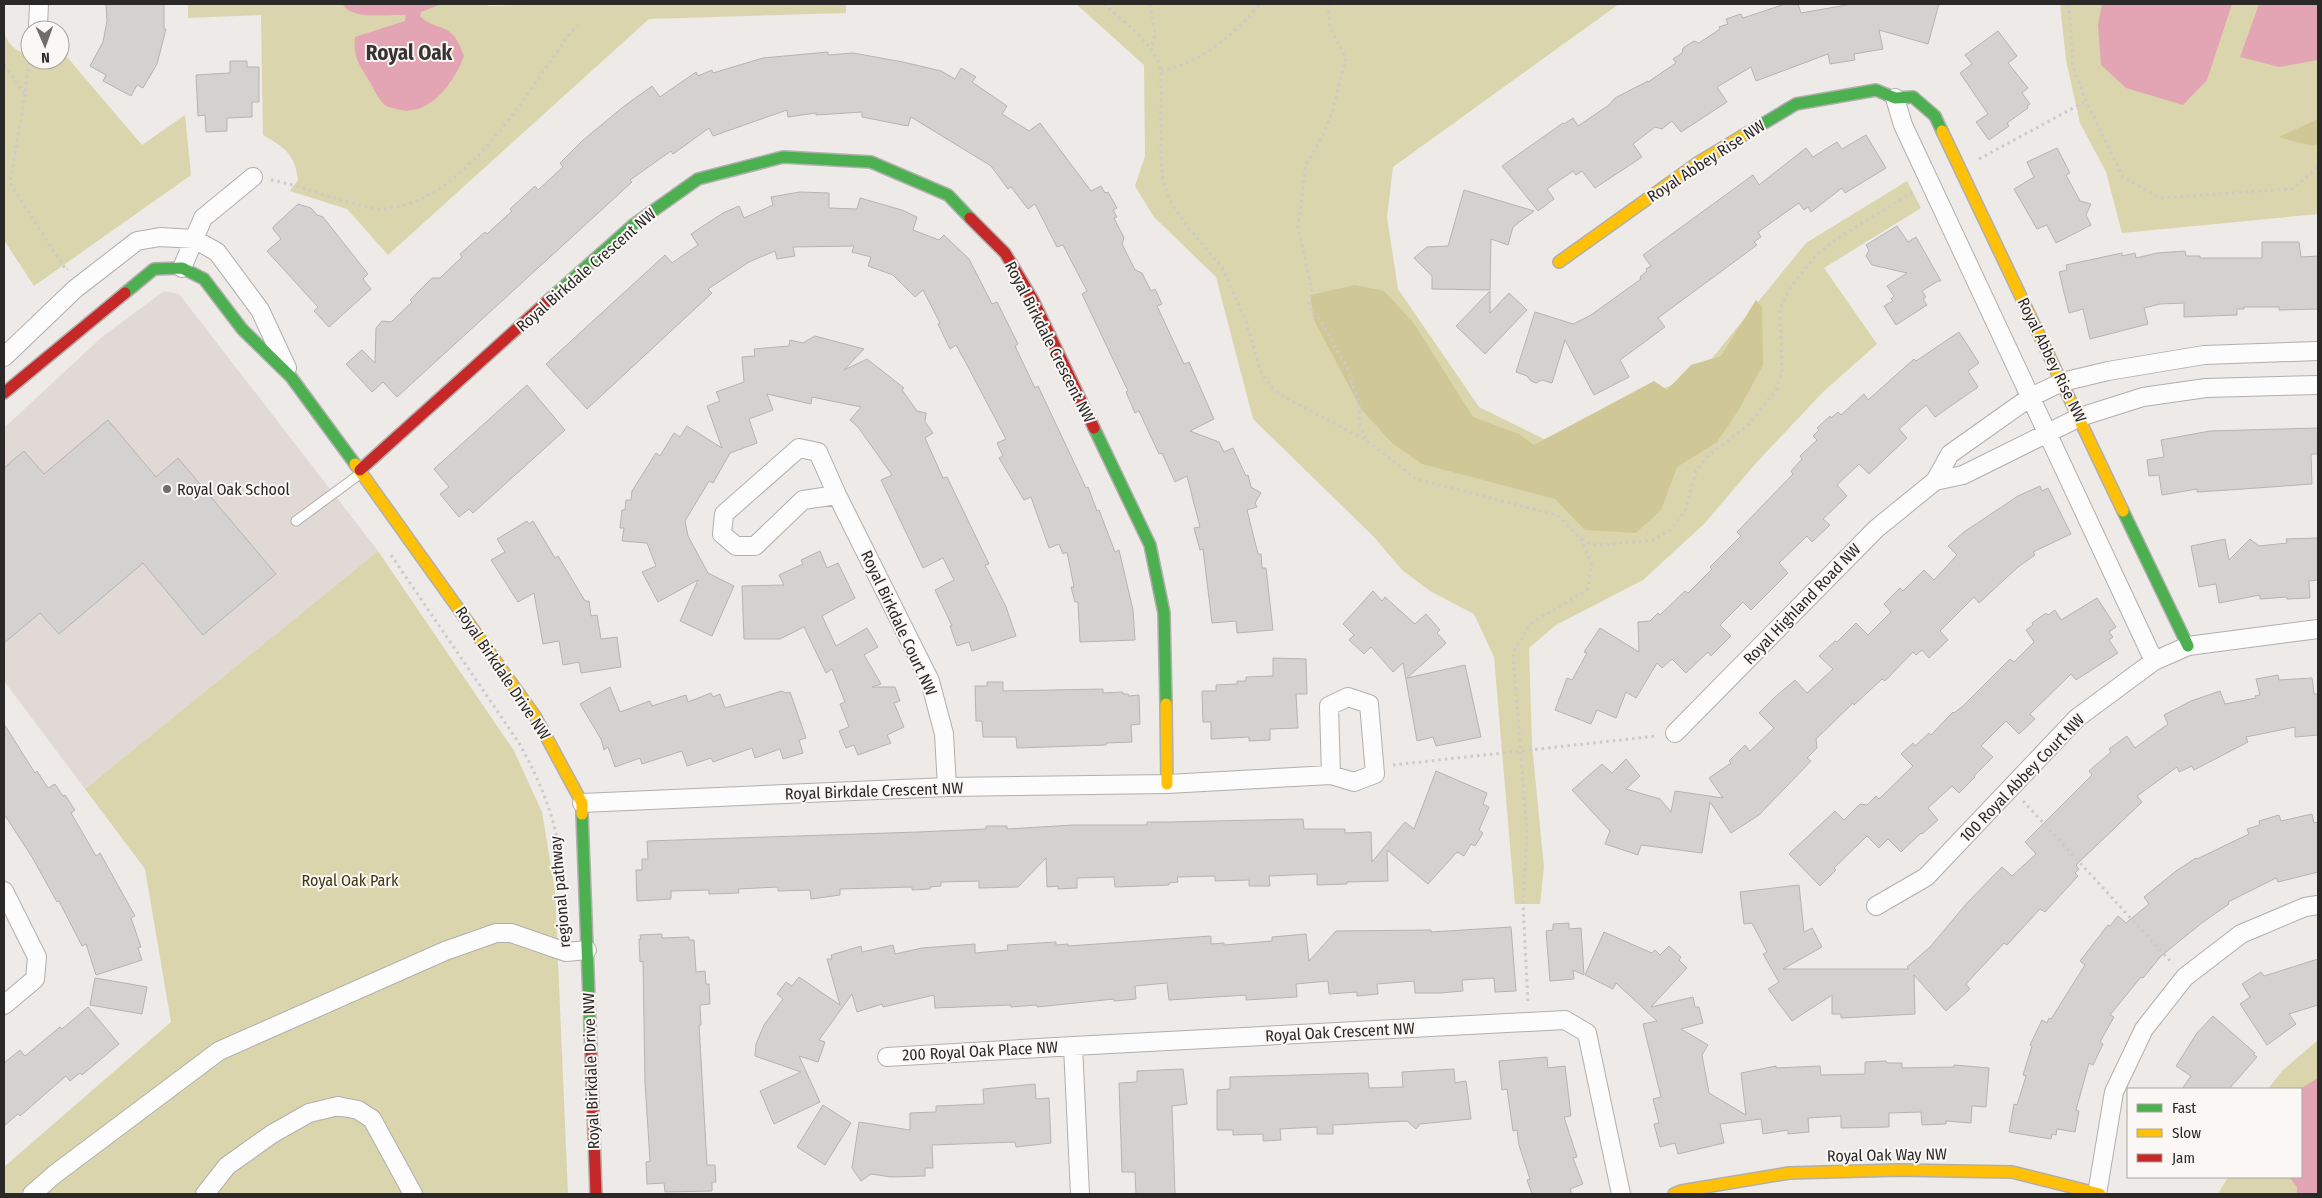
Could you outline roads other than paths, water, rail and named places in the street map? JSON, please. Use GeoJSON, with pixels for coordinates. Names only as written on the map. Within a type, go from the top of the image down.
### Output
{"type":"FeatureCollection","features":[{"type":"Feature","properties":{"kind":"street"},"geometry":{"type":"LineString","coordinates":[[38,20],[39,4]]}},
{"type":"Feature","properties":{"kind":"street","name":"Royal Abbey Rise NW"},"geometry":{"type":"LineString","coordinates":[[1558,262],[1699,162],[1796,104],[1876,90],[1895,98],[1913,97],[1935,116],[2188,646]]}},
{"type":"Feature","properties":{"kind":"street"},"geometry":{"type":"LineString","coordinates":[[1895,98],[1903,125],[2029,398],[2154,661]]}},
{"type":"Feature","properties":{"kind":"street","name":"Royal Birkdale Crescent NW"},"geometry":{"type":"LineString","coordinates":[[361,471],[633,225],[698,179],[782,157],[871,162],[948,195],[1005,253],[1033,300],[1146,536],[1150,545],[1164,613],[1167,784]]}},
{"type":"Feature","properties":{"kind":"street"},"geometry":{"type":"LineString","coordinates":[[4,393],[154,269],[182,268],[203,218],[253,177]]}},
{"type":"Feature","properties":{"kind":"street"},"geometry":{"type":"LineString","coordinates":[[4,357],[74,289],[137,241],[160,237],[194,238]]}},
{"type":"Feature","properties":{"kind":"street","name":"Royal Birkdale Drive NW"},"geometry":{"type":"LineString","coordinates":[[194,238],[217,252],[260,310],[291,378]]}},
{"type":"Feature","properties":{"kind":"street","name":"Royal Birkdale Drive NW"},"geometry":{"type":"LineString","coordinates":[[182,268],[204,279],[242,329],[291,378],[361,471],[535,716],[582,803],[596,1194]]}},
{"type":"Feature","properties":{"kind":"street","name":"Royal Highland Road NW"},"geometry":{"type":"LineString","coordinates":[[1675,733],[1876,529],[1935,480],[1950,454],[2029,398],[2062,382],[2108,371],[2204,355],[2318,351]]}},
{"type":"Feature","properties":{"kind":"street","name":"Royal Highland Road NW"},"geometry":{"type":"LineString","coordinates":[[1935,480],[1963,475],[2080,417],[2143,397],[2206,388],[2318,385]]}},
{"type":"Feature","properties":{"kind":"street","name":"Royal Birkdale Court NW"},"geometry":{"type":"LineString","coordinates":[[837,494],[803,500],[755,546],[736,546],[722,534],[724,514],[799,448],[818,452],[930,681],[944,734],[947,787]]}},
{"type":"Feature","properties":{"kind":"street","name":"100 Royal Abbey Court NW"},"geometry":{"type":"LineString","coordinates":[[1876,906],[1926,876],[2077,718],[2154,661],[2188,646],[2318,629]]}},
{"type":"Feature","properties":{"kind":"street","name":"Royal Birkdale Crescent NW"},"geometry":{"type":"LineString","coordinates":[[582,803],[947,787],[1167,784],[1332,775],[1354,782],[1374,774],[1369,704],[1348,697],[1330,706],[1332,775]]}},
{"type":"Feature","properties":{"kind":"street"},"geometry":{"type":"LineString","coordinates":[[4,891],[37,956],[34,979],[4,1005]]}},
{"type":"Feature","properties":{"kind":"street"},"geometry":{"type":"LineString","coordinates":[[2098,1194],[2114,1092],[2144,1029],[2185,977],[2240,934],[2305,906],[2318,905]]}},
{"type":"Feature","properties":{"kind":"street"},"geometry":{"type":"LineString","coordinates":[[32,1194],[55,1174],[219,1051],[445,951],[496,933],[511,933],[566,952],[587,950]]}},
{"type":"Feature","properties":{"kind":"street","name":"Royal Oak Crescent NW"},"geometry":{"type":"LineString","coordinates":[[1073,1046],[1565,1020],[1587,1033],[1621,1194]]}},
{"type":"Feature","properties":{"kind":"street"},"geometry":{"type":"LineString","coordinates":[[1073,1046],[1080,1194]]}},
{"type":"Feature","properties":{"kind":"street","name":"200 Royal Oak Place NW"},"geometry":{"type":"LineString","coordinates":[[887,1056],[1073,1046]]}},
{"type":"Feature","properties":{"kind":"street"},"geometry":{"type":"LineString","coordinates":[[205,1194],[227,1166],[272,1134],[309,1113],[338,1106],[358,1110],[372,1119],[412,1194]]}},
{"type":"Feature","properties":{"kind":"street","name":"Royal Oak Way NW"},"geometry":{"type":"LineString","coordinates":[[1674,1194],[1681,1191],[1789,1173],[1899,1170],[2012,1172],[2098,1194]]}},
{"type":"Feature","properties":{"kind":"lane"},"geometry":{"type":"LineString","coordinates":[[296,521],[361,471]]}},
{"type":"Feature","properties":{"kind":"place","name":"Royal Oak School"},"geometry":{"type":"Point","coordinates":[167,489]}},
{"type":"Feature","properties":{"kind":"district","name":"Royal Oak"},"geometry":{"type":"Point","coordinates":[409,53]}},
{"type":"Feature","properties":{"kind":"park label","name":"Royal Oak Park"},"geometry":{"type":"Point","coordinates":[350,880]}}]}
